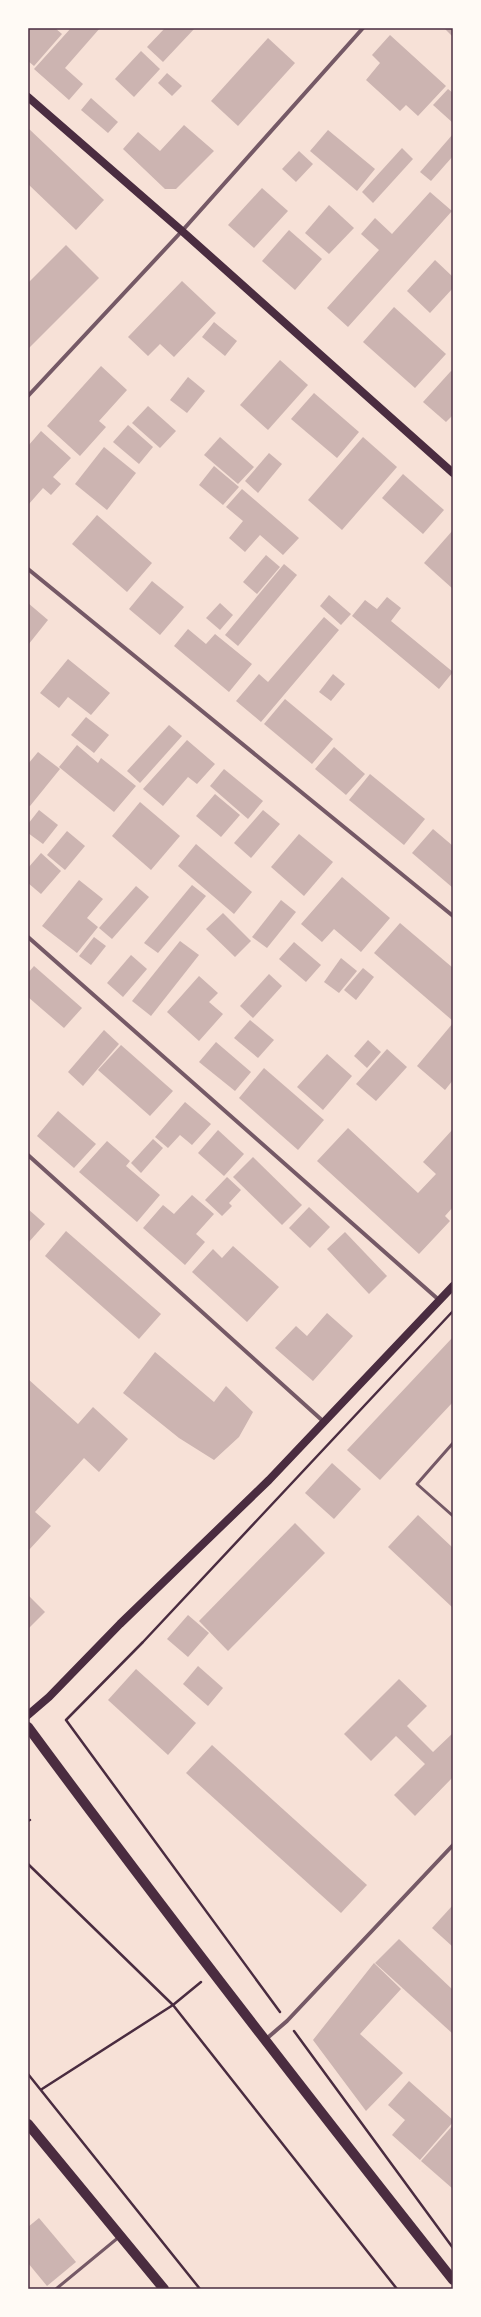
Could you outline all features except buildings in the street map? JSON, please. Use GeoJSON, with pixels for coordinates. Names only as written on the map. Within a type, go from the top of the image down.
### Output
{"type":"FeatureCollection","features":[{"type":"Feature","properties":{"kind":"main road"},"geometry":{"type":"LineString","coordinates":[[28,97],[182,231],[453,473]]}},
{"type":"Feature","properties":{"kind":"main road"},"geometry":{"type":"LineString","coordinates":[[28,1715],[49,1697],[120,1624],[270,1480],[453,1286]]}},
{"type":"Feature","properties":{"kind":"main road"},"geometry":{"type":"LineString","coordinates":[[28,1727],[92,1816],[214,1971],[264,2041],[453,2280]]}},
{"type":"Feature","properties":{"kind":"main road"},"geometry":{"type":"LineString","coordinates":[[28,2124],[164,2289]]}},
{"type":"Feature","properties":{"kind":"street"},"geometry":{"type":"LineString","coordinates":[[28,396],[182,231],[363,28]]}},
{"type":"Feature","properties":{"kind":"street"},"geometry":{"type":"LineString","coordinates":[[28,569],[453,916]]}},
{"type":"Feature","properties":{"kind":"street"},"geometry":{"type":"LineString","coordinates":[[28,937],[440,1300]]}},
{"type":"Feature","properties":{"kind":"street"},"geometry":{"type":"LineString","coordinates":[[28,1155],[324,1422]]}},
{"type":"Feature","properties":{"kind":"street"},"geometry":{"type":"LineString","coordinates":[[264,2041],[287,2021],[453,1845]]}},
{"type":"Feature","properties":{"kind":"lane"},"geometry":{"type":"LineString","coordinates":[[453,1443],[416,1484],[453,1516]]}},
{"type":"Feature","properties":{"kind":"lane"},"geometry":{"type":"LineString","coordinates":[[56,2289],[120,2236]]}},
{"type":"Feature","properties":{"kind":"path"},"geometry":{"type":"LineString","coordinates":[[453,1311],[143,1642],[66,1720],[453,2248]]}},
{"type":"Feature","properties":{"kind":"path"},"geometry":{"type":"LineString","coordinates":[[28,1864],[173,2005],[397,2289]]}},
{"type":"Feature","properties":{"kind":"path"},"geometry":{"type":"LineString","coordinates":[[42,2088],[173,2005],[214,1971]]}},
{"type":"Feature","properties":{"kind":"path"},"geometry":{"type":"LineString","coordinates":[[28,2074],[42,2088],[200,2289]]}}]}
